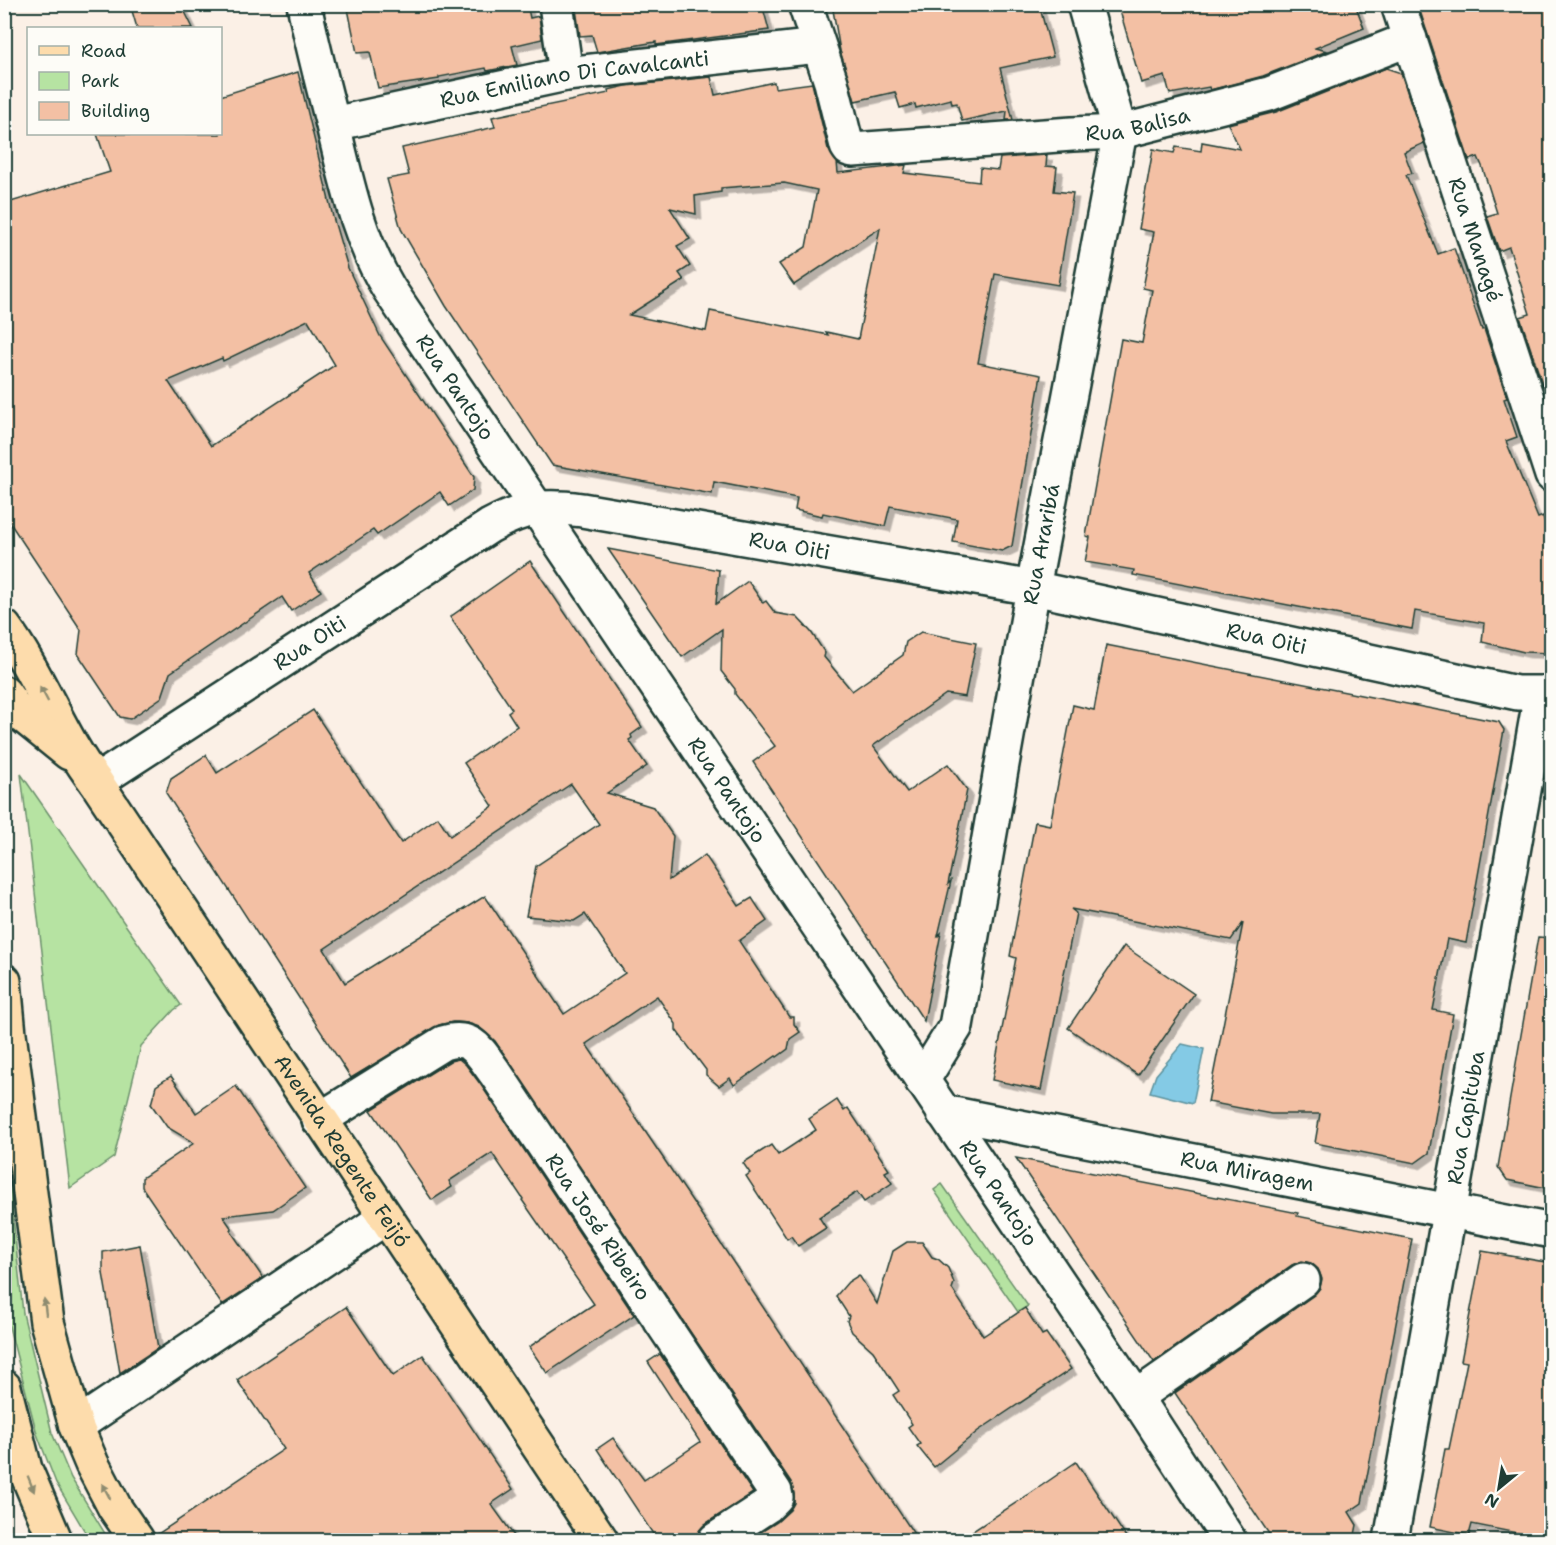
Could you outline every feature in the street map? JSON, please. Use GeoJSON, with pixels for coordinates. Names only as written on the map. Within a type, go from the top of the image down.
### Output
{"type":"FeatureCollection","features":[{"type":"Feature","properties":{"kind":"main road","name":"Avenida Regente Feijó"},"geometry":{"type":"LineString","coordinates":[[4,627],[18,646],[89,773],[601,1540]]}},
{"type":"Feature","properties":{"kind":"main road","name":"Avenida Regente Feijó"},"geometry":{"type":"LineString","coordinates":[[4,693],[17,711],[89,773]]}},
{"type":"Feature","properties":{"kind":"main road"},"geometry":{"type":"LineString","coordinates":[[4,981],[46,1322],[76,1426],[92,1464],[115,1508],[137,1540]]}},
{"type":"Feature","properties":{"kind":"main road"},"geometry":{"type":"LineString","coordinates":[[4,1387],[25,1469],[55,1540]]}},
{"type":"Feature","properties":{"kind":"street","name":"Rua Pantojo"},"geometry":{"type":"LineString","coordinates":[[304,4],[362,236],[378,271],[1136,1397],[1229,1540]]}},
{"type":"Feature","properties":{"kind":"street"},"geometry":{"type":"LineString","coordinates":[[556,4],[566,74]]}},
{"type":"Feature","properties":{"kind":"street"},"geometry":{"type":"LineString","coordinates":[[805,4],[818,46]]}},
{"type":"Feature","properties":{"kind":"street","name":"Rua Araribá"},"geometry":{"type":"LineString","coordinates":[[922,1081],[956,1026],[1033,588],[1120,132],[1084,4]]}},
{"type":"Feature","properties":{"kind":"street","name":"Rua Managé"},"geometry":{"type":"LineString","coordinates":[[1398,4],[1551,475]]}},
{"type":"Feature","properties":{"kind":"street","name":"Rua Balisa"},"geometry":{"type":"LineString","coordinates":[[818,46],[831,82],[846,146],[853,150],[1120,132],[1269,94],[1410,39]]}},
{"type":"Feature","properties":{"kind":"street","name":"Rua Emiliano Di Cavalcanti"},"geometry":{"type":"LineString","coordinates":[[333,124],[566,74],[818,46]]}},
{"type":"Feature","properties":{"kind":"street","name":"Rua Oiti"},"geometry":{"type":"LineString","coordinates":[[89,773],[490,526],[536,507],[555,506],[582,510],[1033,588],[1506,690],[1546,693]]}},
{"type":"Feature","properties":{"kind":"street","name":"Rua Capituba"},"geometry":{"type":"LineString","coordinates":[[1391,1540],[1449,1211],[1546,693]]}},
{"type":"Feature","properties":{"kind":"street","name":"Rua José Ribeiro"},"geometry":{"type":"LineString","coordinates":[[319,1120],[443,1043],[460,1039],[470,1042],[496,1074],[776,1492],[776,1497],[767,1506],[715,1540]]}},
{"type":"Feature","properties":{"kind":"street","name":"Rua Miragem"},"geometry":{"type":"LineString","coordinates":[[943,1112],[1551,1231]]}},
{"type":"Feature","properties":{"kind":"street"},"geometry":{"type":"LineString","coordinates":[[76,1426],[385,1218]]}},
{"type":"Feature","properties":{"kind":"street"},"geometry":{"type":"LineString","coordinates":[[1136,1397],[1303,1280]]}},
{"type":"Feature","properties":{"kind":"green space"},"geometry":{"type":"Polygon","coordinates":[[[21,774],[181,1005],[141,1046],[114,1157],[70,1188],[21,774]]]}},
{"type":"Feature","properties":{"kind":"green space"},"geometry":{"type":"Polygon","coordinates":[[[5,1141],[23,1313],[52,1433],[71,1478],[109,1540],[90,1540],[56,1483],[37,1434],[7,1319],[4,1298],[5,1141]]]}},
{"type":"Feature","properties":{"kind":"green space"},"geometry":{"type":"Polygon","coordinates":[[[942,1184],[1028,1306],[1018,1312],[934,1190],[942,1184]]]}},
{"type":"Feature","properties":{"kind":"water"},"geometry":{"type":"Polygon","coordinates":[[[1182,1044],[1204,1049],[1193,1103],[1150,1092],[1156,1075],[1182,1044]]]}},
{"type":"Feature","properties":{"kind":"building"},"geometry":{"type":"Polygon","coordinates":[[[130,4],[181,4],[192,27],[137,27],[130,4]]]}},
{"type":"Feature","properties":{"kind":"building"},"geometry":{"type":"Polygon","coordinates":[[[347,4],[527,4],[530,18],[539,16],[542,39],[512,46],[517,65],[487,71],[486,68],[439,77],[439,79],[378,88],[370,52],[357,53],[347,4]]]}},
{"type":"Feature","properties":{"kind":"building"},"geometry":{"type":"Polygon","coordinates":[[[597,4],[762,4],[769,30],[656,45],[656,42],[597,52],[592,35],[580,36],[576,9],[597,4]]]}},
{"type":"Feature","properties":{"kind":"building"},"geometry":{"type":"Polygon","coordinates":[[[832,4],[1039,4],[1053,57],[1000,68],[1013,120],[1006,120],[1007,111],[962,121],[957,103],[952,104],[951,99],[916,108],[915,104],[900,108],[895,92],[855,101],[840,51],[832,4]]]}},
{"type":"Feature","properties":{"kind":"building"},"geometry":{"type":"Polygon","coordinates":[[[1118,4],[1355,4],[1364,28],[1315,48],[1327,51],[1263,76],[1210,90],[1209,87],[1170,94],[1165,76],[1141,83],[1118,4]]]}},
{"type":"Feature","properties":{"kind":"building"},"geometry":{"type":"Polygon","coordinates":[[[1437,4],[1551,4],[1551,383],[1543,386],[1520,317],[1530,314],[1509,247],[1499,251],[1487,216],[1497,213],[1482,166],[1478,157],[1469,160],[1420,11],[1437,4]]]}},
{"type":"Feature","properties":{"kind":"building"},"geometry":{"type":"Polygon","coordinates":[[[1386,68],[1401,73],[1424,143],[1404,152],[1412,173],[1406,175],[1438,254],[1454,248],[1507,398],[1504,399],[1517,437],[1506,441],[1538,518],[1543,516],[1551,544],[1551,653],[1524,652],[1482,642],[1484,623],[1415,611],[1412,629],[1133,575],[1134,570],[1085,562],[1090,537],[1086,536],[1121,339],[1142,343],[1152,290],[1143,288],[1154,232],[1139,229],[1153,149],[1174,153],[1176,147],[1201,151],[1202,142],[1240,149],[1228,124],[1276,112],[1386,68]]]}},
{"type":"Feature","properties":{"kind":"building"},"geometry":{"type":"Polygon","coordinates":[[[298,72],[333,217],[348,268],[380,336],[474,477],[473,490],[449,506],[440,492],[377,535],[373,530],[309,573],[321,591],[291,611],[282,597],[170,673],[162,697],[130,719],[120,717],[78,654],[81,630],[4,514],[4,204],[110,172],[97,135],[222,135],[222,95],[298,72]],[[308,320],[223,361],[222,358],[168,381],[211,446],[335,365],[308,320]]]}},
{"type":"Feature","properties":{"kind":"building"},"geometry":{"type":"Polygon","coordinates":[[[711,77],[715,95],[774,82],[775,88],[812,83],[828,149],[837,162],[838,173],[906,165],[904,173],[979,182],[980,168],[998,170],[1000,158],[1047,155],[1046,166],[1057,167],[1054,191],[1073,193],[1058,285],[995,274],[978,363],[1041,375],[1012,546],[1002,551],[953,542],[957,519],[890,506],[885,526],[823,513],[822,516],[795,510],[797,498],[714,482],[712,494],[552,465],[446,306],[401,229],[387,179],[409,175],[402,148],[495,127],[492,117],[609,93],[608,90],[711,77]],[[784,183],[721,188],[721,192],[695,196],[696,214],[670,208],[690,239],[677,246],[690,266],[679,273],[684,280],[629,315],[706,331],[710,311],[858,339],[880,228],[794,285],[779,264],[806,247],[817,190],[784,183]]]}},
{"type":"Feature","properties":{"kind":"building"},"geometry":{"type":"Polygon","coordinates":[[[608,549],[719,570],[716,604],[748,581],[763,603],[766,601],[775,613],[797,617],[811,632],[825,653],[824,657],[852,691],[903,655],[906,642],[921,632],[976,643],[965,697],[946,694],[873,746],[907,792],[948,764],[967,790],[924,1021],[753,762],[775,746],[735,694],[735,689],[721,671],[722,629],[682,657],[608,549]]]}},
{"type":"Feature","properties":{"kind":"building"},"geometry":{"type":"Polygon","coordinates":[[[530,561],[642,727],[631,735],[632,738],[629,740],[647,766],[607,793],[653,807],[673,836],[669,880],[705,855],[739,906],[752,898],[767,921],[739,941],[789,1017],[794,1017],[794,1024],[800,1032],[790,1039],[788,1049],[777,1057],[734,1085],[730,1078],[719,1086],[706,1075],[706,1070],[676,1030],[676,1024],[657,996],[586,1044],[918,1540],[748,1540],[777,1522],[790,1510],[794,1503],[791,1482],[495,1041],[479,1027],[467,1023],[453,1022],[439,1025],[351,1078],[166,793],[171,778],[206,755],[217,773],[313,710],[401,843],[438,817],[450,836],[493,806],[464,763],[517,726],[508,712],[512,709],[450,617],[530,561]],[[571,784],[324,949],[345,983],[485,896],[564,1014],[625,973],[585,914],[574,921],[526,916],[536,866],[599,824],[571,784]]]}},
{"type":"Feature","properties":{"kind":"building"},"geometry":{"type":"Polygon","coordinates":[[[1106,645],[1499,722],[1504,730],[1466,943],[1447,939],[1433,1010],[1453,1014],[1429,1153],[1415,1163],[1315,1143],[1320,1114],[1271,1114],[1208,1102],[1243,923],[1231,940],[1071,909],[1076,913],[1041,1090],[992,1080],[1016,958],[1010,956],[1035,822],[1050,825],[1073,705],[1094,710],[1106,645]]]}},
{"type":"Feature","properties":{"kind":"building"},"geometry":{"type":"Polygon","coordinates":[[[1538,937],[1551,938],[1551,1189],[1507,1180],[1498,1167],[1538,937]]]}},
{"type":"Feature","properties":{"kind":"building"},"geometry":{"type":"Polygon","coordinates":[[[1124,946],[1194,994],[1138,1075],[1068,1028],[1124,946]]]}},
{"type":"Feature","properties":{"kind":"building"},"geometry":{"type":"Polygon","coordinates":[[[459,1059],[481,1085],[634,1315],[547,1373],[529,1347],[594,1304],[492,1153],[449,1181],[452,1187],[432,1200],[371,1110],[450,1061],[459,1059]]]}},
{"type":"Feature","properties":{"kind":"building"},"geometry":{"type":"Polygon","coordinates":[[[171,1076],[196,1113],[236,1086],[305,1188],[273,1210],[223,1216],[263,1278],[222,1305],[142,1187],[142,1178],[194,1143],[167,1127],[151,1104],[156,1086],[171,1076]]]}},
{"type":"Feature","properties":{"kind":"building"},"geometry":{"type":"Polygon","coordinates":[[[837,1100],[844,1111],[848,1108],[889,1170],[885,1172],[892,1183],[864,1202],[857,1192],[819,1217],[826,1228],[798,1246],[791,1236],[787,1239],[746,1176],[750,1173],[743,1163],[771,1145],[778,1155],[816,1130],[809,1119],[837,1100]]]}},
{"type":"Feature","properties":{"kind":"building"},"geometry":{"type":"Polygon","coordinates":[[[1016,1158],[1298,1213],[1297,1216],[1412,1239],[1362,1503],[1349,1512],[1357,1525],[1354,1540],[1273,1540],[1175,1393],[1314,1295],[1320,1288],[1322,1279],[1318,1269],[1311,1263],[1302,1261],[1292,1265],[1154,1362],[1016,1158]]]}},
{"type":"Feature","properties":{"kind":"building"},"geometry":{"type":"Polygon","coordinates":[[[907,1242],[922,1242],[932,1257],[948,1268],[954,1283],[952,1289],[983,1336],[1025,1308],[1042,1335],[1046,1333],[1071,1369],[978,1431],[934,1467],[917,1446],[920,1444],[908,1427],[912,1424],[893,1395],[899,1391],[873,1351],[852,1332],[847,1321],[849,1316],[836,1296],[848,1282],[859,1275],[877,1304],[893,1251],[907,1242]]]}},
{"type":"Feature","properties":{"kind":"building"},"geometry":{"type":"Polygon","coordinates":[[[140,1245],[158,1348],[120,1373],[103,1273],[103,1252],[140,1245]]]}},
{"type":"Feature","properties":{"kind":"building"},"geometry":{"type":"Polygon","coordinates":[[[1482,1251],[1551,1263],[1551,1540],[1472,1524],[1469,1535],[1430,1527],[1445,1449],[1449,1449],[1467,1362],[1461,1361],[1482,1251]]]}},
{"type":"Feature","properties":{"kind":"building"},"geometry":{"type":"Polygon","coordinates":[[[346,1307],[393,1376],[423,1355],[513,1489],[491,1504],[517,1540],[155,1540],[155,1536],[284,1449],[237,1380],[346,1307]]]}},
{"type":"Feature","properties":{"kind":"building"},"geometry":{"type":"Polygon","coordinates":[[[660,1354],[753,1493],[705,1524],[696,1540],[657,1540],[597,1449],[613,1438],[644,1480],[700,1442],[648,1362],[660,1354]]]}},
{"type":"Feature","properties":{"kind":"building"},"geometry":{"type":"Polygon","coordinates":[[[1076,1462],[1128,1540],[959,1540],[1028,1495],[1076,1462]]]}}]}
